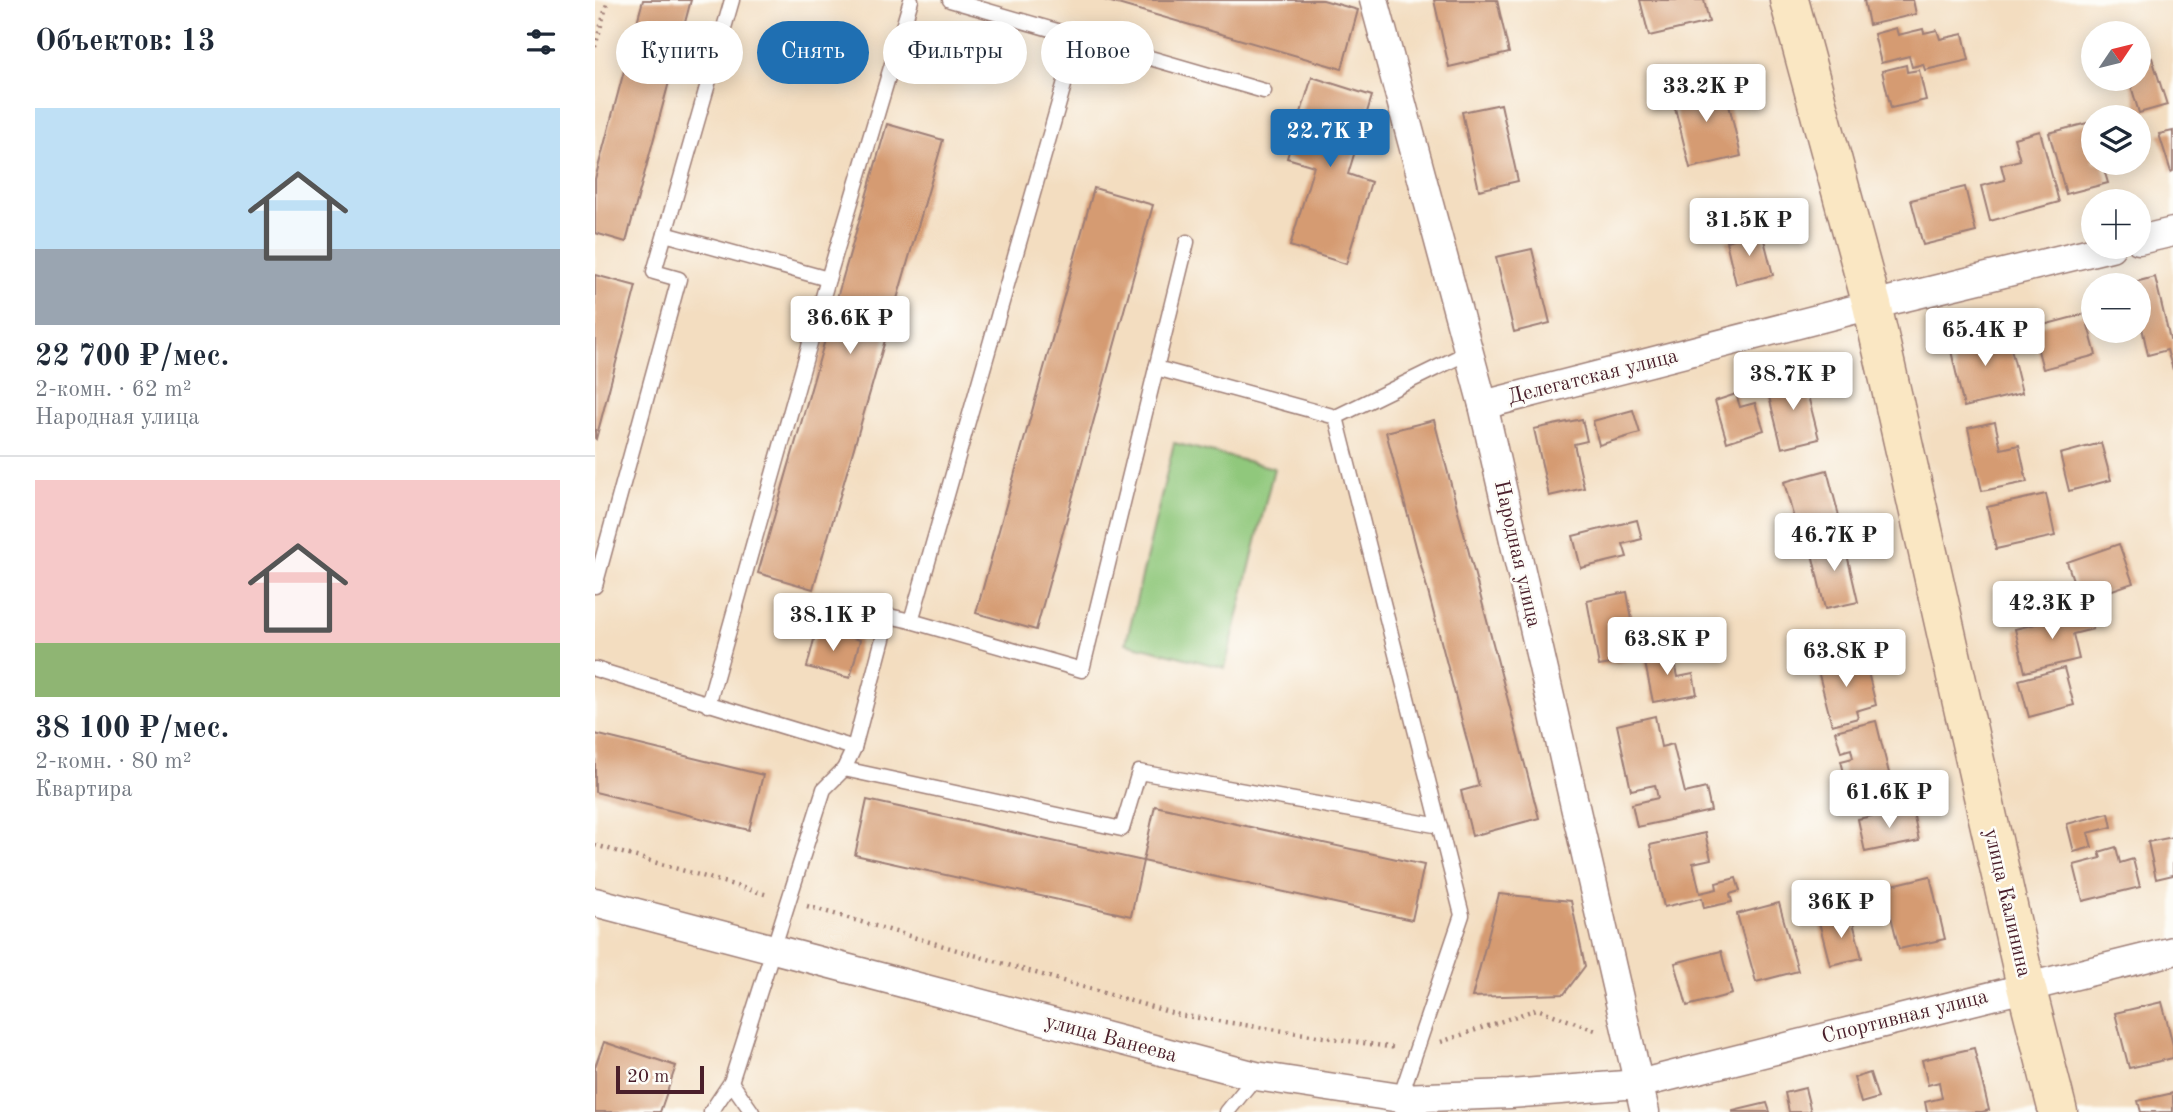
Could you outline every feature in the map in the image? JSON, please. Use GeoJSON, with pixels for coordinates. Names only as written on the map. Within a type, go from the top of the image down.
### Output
{"type":"FeatureCollection","features":[{"type":"Feature","properties":{"kind":"street","name":"Народная улица"},"geometry":{"type":"LineString","coordinates":[[1374,0],[1483,405],[1645,1112]]}},
{"type":"Feature","properties":{"kind":"street","name":"улица Калинина"},"geometry":{"type":"LineString","coordinates":[[1789,0],[1872,305],[2026,986],[2058,1112]]}},
{"type":"Feature","properties":{"kind":"street"},"geometry":{"type":"LineString","coordinates":[[2151,237],[2173,232]]}},
{"type":"Feature","properties":{"kind":"street","name":"Делегатская улица"},"geometry":{"type":"LineString","coordinates":[[1483,405],[2081,254]]}},
{"type":"Feature","properties":{"kind":"street","name":"улица Ванеева"},"geometry":{"type":"LineString","coordinates":[[595,902],[1256,1076],[1402,1105],[1638,1084]]}},
{"type":"Feature","properties":{"kind":"street","name":"Спортивная улица"},"geometry":{"type":"LineString","coordinates":[[1638,1084],[2173,951]]}},
{"type":"Feature","properties":{"kind":"lane"},"geometry":{"type":"LineString","coordinates":[[595,586],[679,279],[655,272],[732,0]]}},
{"type":"Feature","properties":{"kind":"lane"},"geometry":{"type":"LineString","coordinates":[[708,705],[828,279],[911,0]]}},
{"type":"Feature","properties":{"kind":"lane"},"geometry":{"type":"LineString","coordinates":[[950,0],[1041,26]]}},
{"type":"Feature","properties":{"kind":"lane"},"geometry":{"type":"LineString","coordinates":[[1154,58],[1264,91]]}},
{"type":"Feature","properties":{"kind":"lane"},"geometry":{"type":"LineString","coordinates":[[911,621],[1064,84]]}},
{"type":"Feature","properties":{"kind":"lane"},"geometry":{"type":"LineString","coordinates":[[665,234],[828,279]]}},
{"type":"Feature","properties":{"kind":"lane"},"geometry":{"type":"LineString","coordinates":[[711,1112],[731,1082],[824,789],[844,769],[853,748],[889,616],[1082,670],[1187,242]]}},
{"type":"Feature","properties":{"kind":"lane"},"geometry":{"type":"LineString","coordinates":[[1156,368],[1336,416],[1469,352]]}},
{"type":"Feature","properties":{"kind":"lane"},"geometry":{"type":"LineString","coordinates":[[1336,416],[1462,915],[1416,1051],[1402,1105]]}},
{"type":"Feature","properties":{"kind":"lane"},"geometry":{"type":"LineString","coordinates":[[595,669],[853,748]]}},
{"type":"Feature","properties":{"kind":"lane"},"geometry":{"type":"LineString","coordinates":[[844,769],[1122,829],[1139,772],[1440,826]]}},
{"type":"Feature","properties":{"kind":"lane"},"geometry":{"type":"LineString","coordinates":[[1227,1112],[1256,1076]]}},
{"type":"Feature","properties":{"kind":"lane"},"geometry":{"type":"LineString","coordinates":[[731,1082],[752,1112]]}},
{"type":"Feature","properties":{"kind":"path"},"geometry":{"type":"LineString","coordinates":[[595,47],[608,0]]}},
{"type":"Feature","properties":{"kind":"path"},"geometry":{"type":"LineString","coordinates":[[595,845],[1179,1015],[1416,1051],[1537,1009],[1605,1034]]}},
{"type":"Feature","properties":{"kind":"green space"},"geometry":{"type":"Polygon","coordinates":[[[1174,443],[1274,468],[1225,668],[1126,643],[1174,443]]]}},
{"type":"Feature","properties":{"kind":"building"},"geometry":{"type":"Polygon","coordinates":[[[643,0],[691,0],[685,21],[637,21],[643,0]]]}},
{"type":"Feature","properties":{"kind":"building"},"geometry":{"type":"Polygon","coordinates":[[[1104,0],[1323,0],[1358,10],[1342,69],[1104,0]]]}},
{"type":"Feature","properties":{"kind":"building"},"geometry":{"type":"Polygon","coordinates":[[[1434,0],[1497,0],[1509,53],[1449,67],[1434,0]]]}},
{"type":"Feature","properties":{"kind":"building"},"geometry":{"type":"Polygon","coordinates":[[[1640,0],[1704,0],[1709,22],[1649,36],[1640,0]]]}},
{"type":"Feature","properties":{"kind":"building"},"geometry":{"type":"Polygon","coordinates":[[[1864,0],[1913,0],[1916,14],[1869,25],[1864,0]]]}},
{"type":"Feature","properties":{"kind":"building"},"geometry":{"type":"Polygon","coordinates":[[[1896,28],[1898,35],[1923,29],[1924,33],[1937,30],[1940,39],[1963,34],[1969,60],[1925,70],[1923,64],[1912,67],[1909,56],[1881,63],[1874,34],[1896,28]]]}},
{"type":"Feature","properties":{"kind":"building"},"geometry":{"type":"Polygon","coordinates":[[[2151,58],[2167,105],[2151,110],[2151,105],[2137,105],[2133,91],[2151,91],[2151,58]]]}},
{"type":"Feature","properties":{"kind":"building"},"geometry":{"type":"Polygon","coordinates":[[[1906,65],[1907,72],[1919,70],[1926,100],[1891,108],[1882,71],[1906,65]]]}},
{"type":"Feature","properties":{"kind":"building"},"geometry":{"type":"Polygon","coordinates":[[[1312,77],[1372,96],[1348,174],[1371,182],[1346,264],[1290,246],[1314,166],[1287,158],[1312,77]]]}},
{"type":"Feature","properties":{"kind":"building"},"geometry":{"type":"Polygon","coordinates":[[[1723,79],[1741,156],[1690,168],[1671,92],[1723,79]]]}},
{"type":"Feature","properties":{"kind":"building"},"geometry":{"type":"Polygon","coordinates":[[[620,84],[668,84],[626,242],[595,233],[595,179],[620,84]]]}},
{"type":"Feature","properties":{"kind":"building"},"geometry":{"type":"Polygon","coordinates":[[[1501,104],[1518,181],[1479,190],[1462,112],[1501,104]]]}},
{"type":"Feature","properties":{"kind":"building"},"geometry":{"type":"Polygon","coordinates":[[[887,124],[943,140],[813,589],[758,573],[887,124]]]}},
{"type":"Feature","properties":{"kind":"building"},"geometry":{"type":"Polygon","coordinates":[[[2081,125],[2081,175],[2106,175],[2108,183],[2066,194],[2049,133],[2081,125]]]}},
{"type":"Feature","properties":{"kind":"building"},"geometry":{"type":"Polygon","coordinates":[[[2040,131],[2059,202],[1990,221],[1981,186],[2005,180],[2001,165],[2020,160],[2014,138],[2040,131]]]}},
{"type":"Feature","properties":{"kind":"building"},"geometry":{"type":"Polygon","coordinates":[[[2173,131],[2173,171],[2171,172],[2159,134],[2173,131]]]}},
{"type":"Feature","properties":{"kind":"building"},"geometry":{"type":"Polygon","coordinates":[[[1965,187],[1976,232],[1923,245],[1911,200],[1965,187]]]}},
{"type":"Feature","properties":{"kind":"building"},"geometry":{"type":"Polygon","coordinates":[[[1094,188],[1153,205],[1036,630],[976,613],[1094,188]]]}},
{"type":"Feature","properties":{"kind":"building"},"geometry":{"type":"Polygon","coordinates":[[[1762,232],[1773,275],[1736,284],[1726,241],[1762,232]]]}},
{"type":"Feature","properties":{"kind":"building"},"geometry":{"type":"Polygon","coordinates":[[[1532,249],[1550,323],[1514,332],[1496,257],[1532,249]]]}},
{"type":"Feature","properties":{"kind":"building"},"geometry":{"type":"Polygon","coordinates":[[[595,275],[636,286],[596,439],[595,438],[595,275]]]}},
{"type":"Feature","properties":{"kind":"building"},"geometry":{"type":"Polygon","coordinates":[[[2155,277],[2170,340],[2173,340],[2173,370],[2167,350],[2148,355],[2145,343],[2151,343],[2151,278],[2155,277]]]}},
{"type":"Feature","properties":{"kind":"building"},"geometry":{"type":"Polygon","coordinates":[[[2081,315],[2081,343],[2093,343],[2096,355],[2043,369],[2032,328],[2081,315]]]}},
{"type":"Feature","properties":{"kind":"building"},"geometry":{"type":"Polygon","coordinates":[[[2006,328],[2022,393],[1964,407],[1949,342],[2006,328]]]}},
{"type":"Feature","properties":{"kind":"building"},"geometry":{"type":"Polygon","coordinates":[[[1803,376],[1819,439],[1782,448],[1766,385],[1803,376]]]}},
{"type":"Feature","properties":{"kind":"building"},"geometry":{"type":"Polygon","coordinates":[[[1736,394],[1740,407],[1755,403],[1764,430],[1727,442],[1715,401],[1736,394]]]}},
{"type":"Feature","properties":{"kind":"building"},"geometry":{"type":"Polygon","coordinates":[[[1633,410],[1640,433],[1599,445],[1593,421],[1633,410]]]}},
{"type":"Feature","properties":{"kind":"building"},"geometry":{"type":"Polygon","coordinates":[[[1582,419],[1587,441],[1574,444],[1584,488],[1549,496],[1534,429],[1582,419]]]}},
{"type":"Feature","properties":{"kind":"building"},"geometry":{"type":"Polygon","coordinates":[[[1434,420],[1539,818],[1472,836],[1461,791],[1479,786],[1386,432],[1434,420]]]}},
{"type":"Feature","properties":{"kind":"building"},"geometry":{"type":"Polygon","coordinates":[[[1995,422],[2001,449],[2019,445],[2027,482],[1982,491],[1968,428],[1995,422]]]}},
{"type":"Feature","properties":{"kind":"building"},"geometry":{"type":"Polygon","coordinates":[[[2101,443],[2111,480],[2069,491],[2060,454],[2101,443]]]}},
{"type":"Feature","properties":{"kind":"building"},"geometry":{"type":"Polygon","coordinates":[[[1827,470],[1839,516],[1823,520],[1826,534],[1800,541],[1784,482],[1827,470]]]}},
{"type":"Feature","properties":{"kind":"building"},"geometry":{"type":"Polygon","coordinates":[[[2046,494],[2055,536],[1996,549],[1987,507],[2046,494]]]}},
{"type":"Feature","properties":{"kind":"building"},"geometry":{"type":"Polygon","coordinates":[[[1637,520],[1642,539],[1623,544],[1627,557],[1581,568],[1573,536],[1637,520]]]}},
{"type":"Feature","properties":{"kind":"building"},"geometry":{"type":"Polygon","coordinates":[[[1843,537],[1858,602],[1825,609],[1810,545],[1843,537]]]}},
{"type":"Feature","properties":{"kind":"building"},"geometry":{"type":"Polygon","coordinates":[[[2119,544],[2133,583],[2080,601],[2067,562],[2119,544]]]}},
{"type":"Feature","properties":{"kind":"building"},"geometry":{"type":"Polygon","coordinates":[[[1627,592],[1639,659],[1599,666],[1587,600],[1627,592]]]}},
{"type":"Feature","properties":{"kind":"building"},"geometry":{"type":"Polygon","coordinates":[[[2089,611],[2093,629],[2073,634],[2079,659],[2025,672],[2015,629],[2089,611]]]}},
{"type":"Feature","properties":{"kind":"building"},"geometry":{"type":"Polygon","coordinates":[[[817,628],[860,640],[850,678],[807,667],[817,628]]]}},
{"type":"Feature","properties":{"kind":"building"},"geometry":{"type":"Polygon","coordinates":[[[1672,647],[1678,677],[1693,674],[1697,694],[1653,702],[1643,653],[1672,647]]]}},
{"type":"Feature","properties":{"kind":"building"},"geometry":{"type":"Polygon","coordinates":[[[1864,656],[1876,705],[1856,711],[1858,718],[1832,725],[1817,667],[1864,656]]]}},
{"type":"Feature","properties":{"kind":"building"},"geometry":{"type":"Polygon","coordinates":[[[2064,668],[2074,705],[2029,717],[2019,680],[2064,668]]]}},
{"type":"Feature","properties":{"kind":"building"},"geometry":{"type":"Polygon","coordinates":[[[1655,716],[1661,747],[1673,744],[1685,793],[1706,788],[1711,811],[1637,827],[1632,804],[1658,798],[1655,785],[1631,790],[1617,725],[1655,716]]]}},
{"type":"Feature","properties":{"kind":"building"},"geometry":{"type":"Polygon","coordinates":[[[1876,721],[1892,785],[1850,796],[1841,761],[1853,758],[1851,749],[1841,752],[1835,731],[1876,721]]]}},
{"type":"Feature","properties":{"kind":"building"},"geometry":{"type":"Polygon","coordinates":[[[595,734],[763,775],[749,830],[595,792],[595,734]]]}},
{"type":"Feature","properties":{"kind":"building"},"geometry":{"type":"Polygon","coordinates":[[[867,800],[1143,861],[1131,916],[855,855],[867,800]]]}},
{"type":"Feature","properties":{"kind":"building"},"geometry":{"type":"Polygon","coordinates":[[[1155,806],[1424,865],[1412,920],[1143,861],[1155,806]]]}},
{"type":"Feature","properties":{"kind":"building"},"geometry":{"type":"Polygon","coordinates":[[[1912,807],[1919,841],[1865,852],[1858,819],[1912,807]]]}},
{"type":"Feature","properties":{"kind":"building"},"geometry":{"type":"Polygon","coordinates":[[[2109,813],[2112,827],[2088,833],[2092,847],[2074,852],[2067,824],[2109,813]]]}},
{"type":"Feature","properties":{"kind":"building"},"geometry":{"type":"Polygon","coordinates":[[[1705,833],[1711,859],[1693,863],[1700,893],[1717,889],[1716,883],[1736,878],[1740,891],[1730,894],[1732,902],[1704,908],[1702,898],[1664,907],[1650,845],[1705,833]]]}},
{"type":"Feature","properties":{"kind":"building"},"geometry":{"type":"Polygon","coordinates":[[[2173,837],[2173,875],[2156,879],[2148,842],[2173,837]]]}},
{"type":"Feature","properties":{"kind":"building"},"geometry":{"type":"Polygon","coordinates":[[[2116,847],[2120,863],[2133,859],[2140,887],[2083,901],[2074,865],[2101,858],[2099,852],[2116,847]]]}},
{"type":"Feature","properties":{"kind":"building"},"geometry":{"type":"Polygon","coordinates":[[[1930,876],[1945,939],[1899,949],[1884,887],[1930,876]]]}},
{"type":"Feature","properties":{"kind":"building"},"geometry":{"type":"Polygon","coordinates":[[[1499,894],[1571,901],[1585,966],[1564,994],[1472,997],[1499,894]]]}},
{"type":"Feature","properties":{"kind":"building"},"geometry":{"type":"Polygon","coordinates":[[[1779,903],[1798,971],[1756,982],[1737,914],[1779,903]]]}},
{"type":"Feature","properties":{"kind":"building"},"geometry":{"type":"Polygon","coordinates":[[[1851,914],[1862,958],[1830,965],[1819,922],[1851,914]]]}},
{"type":"Feature","properties":{"kind":"building"},"geometry":{"type":"Polygon","coordinates":[[[1721,951],[1732,994],[1687,1006],[1675,963],[1721,951]]]}},
{"type":"Feature","properties":{"kind":"building"},"geometry":{"type":"Polygon","coordinates":[[[2162,1002],[2173,1045],[2173,1058],[2129,1068],[2115,1013],[2162,1002]]]}},
{"type":"Feature","properties":{"kind":"building"},"geometry":{"type":"Polygon","coordinates":[[[604,1042],[676,1066],[660,1112],[595,1112],[595,1067],[604,1042]]]}},
{"type":"Feature","properties":{"kind":"building"},"geometry":{"type":"Polygon","coordinates":[[[1974,1048],[1989,1110],[1927,1112],[1925,1102],[1942,1098],[1939,1082],[1928,1085],[1922,1060],[1974,1048]]]}},
{"type":"Feature","properties":{"kind":"building"},"geometry":{"type":"Polygon","coordinates":[[[1870,1073],[1878,1098],[1861,1103],[1854,1078],[1870,1073]]]}},
{"type":"Feature","properties":{"kind":"building"},"geometry":{"type":"Polygon","coordinates":[[[1805,1088],[1811,1112],[1789,1112],[1785,1093],[1805,1088]]]}},
{"type":"Feature","properties":{"kind":"building"},"geometry":{"type":"Polygon","coordinates":[[[2173,1093],[2173,1112],[2141,1112],[2138,1101],[2173,1093]]]}},
{"type":"Feature","properties":{"kind":"building"},"geometry":{"type":"Polygon","coordinates":[[[1767,1103],[1770,1112],[1733,1112],[1733,1111],[1767,1103]]]}}]}
